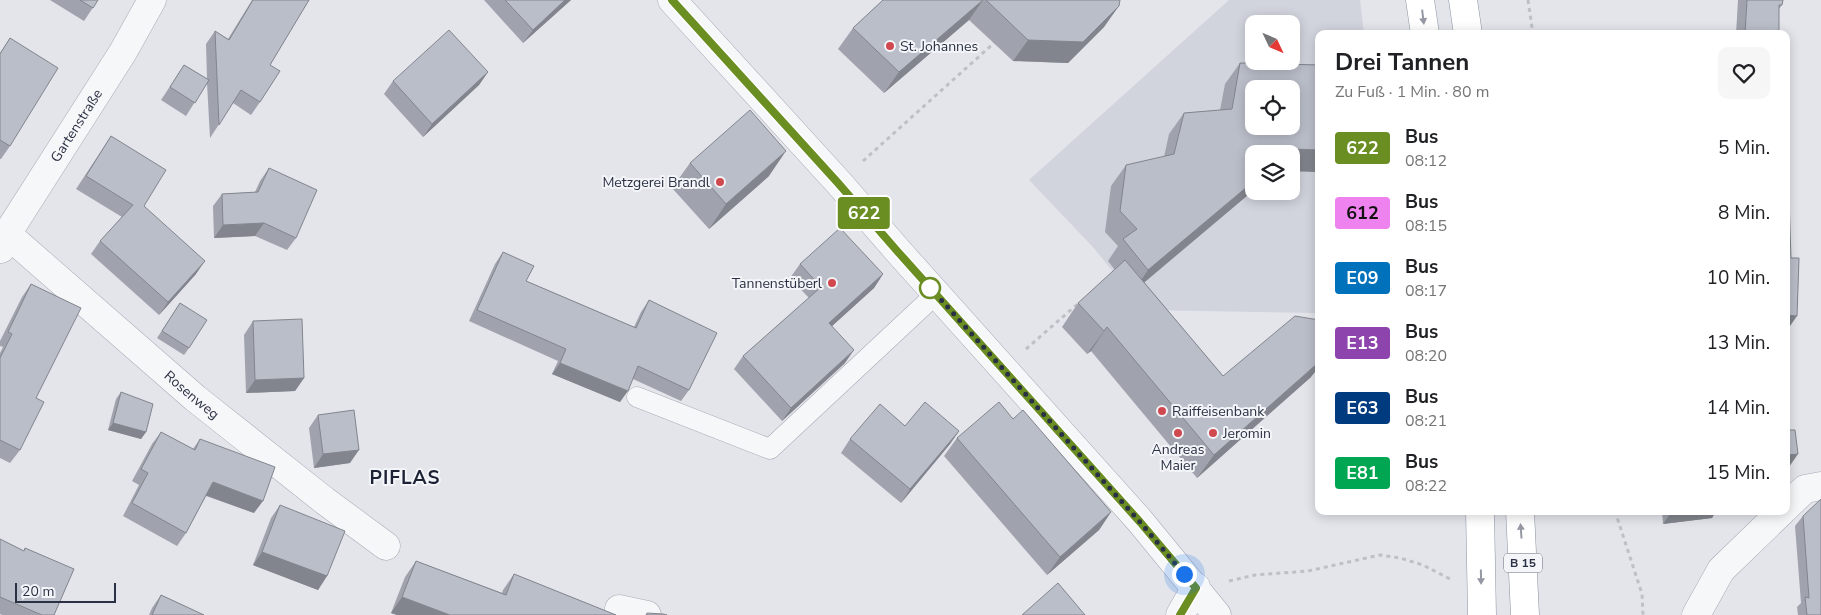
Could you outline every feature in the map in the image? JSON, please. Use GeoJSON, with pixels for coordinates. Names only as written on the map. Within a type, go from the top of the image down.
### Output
{"type":"FeatureCollection","features":[{"type":"Feature","properties":{"kind":"highway"},"geometry":{"type":"LineString","coordinates":[[1420,0],[1424,30]]}},
{"type":"Feature","properties":{"kind":"highway"},"geometry":{"type":"LineString","coordinates":[[1463,0],[1467,30]]}},
{"type":"Feature","properties":{"kind":"highway"},"geometry":{"type":"LineString","coordinates":[[1480,515],[1482,615]]}},
{"type":"Feature","properties":{"kind":"highway","name":"B 15"},"geometry":{"type":"LineString","coordinates":[[1520,515],[1526,615]]}},
{"type":"Feature","properties":{"kind":"street","name":"Gartenstraße"},"geometry":{"type":"LineString","coordinates":[[4,242],[122,52],[152,0]]}},
{"type":"Feature","properties":{"kind":"street"},"geometry":{"type":"LineString","coordinates":[[672,0],[1140,522],[1217,615]]}},
{"type":"Feature","properties":{"kind":"street","name":"Rosenweg"},"geometry":{"type":"LineString","coordinates":[[4,242],[195,398],[325,501],[386,546]]}},
{"type":"Feature","properties":{"kind":"street"},"geometry":{"type":"LineString","coordinates":[[1790,503],[1805,489],[1821,486]]}},
{"type":"Feature","properties":{"kind":"street"},"geometry":{"type":"LineString","coordinates":[[1696,615],[1721,570],[1778,515]]}},
{"type":"Feature","properties":{"kind":"street"},"geometry":{"type":"LineString","coordinates":[[1180,615],[1196,588]]}},
{"type":"Feature","properties":{"kind":"street"},"geometry":{"type":"LineString","coordinates":[[619,609],[647,615]]}},
{"type":"Feature","properties":{"kind":"lane"},"geometry":{"type":"LineString","coordinates":[[637,398],[770,449],[936,294]]}},
{"type":"Feature","properties":{"kind":"path"},"geometry":{"type":"LineString","coordinates":[[1528,0],[1532,30]]}},
{"type":"Feature","properties":{"kind":"path"},"geometry":{"type":"LineString","coordinates":[[838,183],[994,43]]}},
{"type":"Feature","properties":{"kind":"path"},"geometry":{"type":"LineString","coordinates":[[1003,369],[1086,297]]}},
{"type":"Feature","properties":{"kind":"path"},"geometry":{"type":"LineString","coordinates":[[1616,515],[1642,594],[1643,615]]}},
{"type":"Feature","properties":{"kind":"path"},"geometry":{"type":"LineString","coordinates":[[1196,588],[1255,575],[1308,572],[1380,555],[1400,558],[1415,563],[1455,581]]}},
{"type":"Feature","properties":{"kind":"shaded area"},"geometry":{"type":"Polygon","coordinates":[[[1229,0],[1360,0],[1364,30],[1315,30],[1315,313],[1145,310],[1092,246],[1029,180],[1229,0]]]}},
{"type":"Feature","properties":{"kind":"building"},"geometry":{"type":"Polygon","coordinates":[[[80,0],[98,0],[93,8],[80,0]]]}},
{"type":"Feature","properties":{"kind":"building"},"geometry":{"type":"Polygon","coordinates":[[[253,0],[309,0],[270,65],[280,71],[260,102],[241,90],[219,125],[215,31],[229,40],[253,0]]]}},
{"type":"Feature","properties":{"kind":"building"},"geometry":{"type":"Polygon","coordinates":[[[505,0],[565,0],[533,30],[505,0]]]}},
{"type":"Feature","properties":{"kind":"building"},"geometry":{"type":"Polygon","coordinates":[[[883,0],[983,0],[899,72],[853,28],[883,0]]]}},
{"type":"Feature","properties":{"kind":"building"},"geometry":{"type":"Polygon","coordinates":[[[986,0],[1120,0],[1119,6],[1083,42],[1028,40],[986,0]]]}},
{"type":"Feature","properties":{"kind":"building"},"geometry":{"type":"Polygon","coordinates":[[[1747,0],[1783,0],[1782,5],[1779,5],[1779,30],[1745,30],[1747,0]]]}},
{"type":"Feature","properties":{"kind":"building"},"geometry":{"type":"Polygon","coordinates":[[[449,30],[488,72],[432,124],[393,81],[449,30]]]}},
{"type":"Feature","properties":{"kind":"building"},"geometry":{"type":"Polygon","coordinates":[[[10,38],[58,68],[10,146],[0,140],[0,54],[10,38]]]}},
{"type":"Feature","properties":{"kind":"building"},"geometry":{"type":"Polygon","coordinates":[[[1240,63],[1245,63],[1245,70],[1300,70],[1300,65],[1315,65],[1315,150],[1300,149],[1300,145],[1245,145],[1245,189],[1148,270],[1123,239],[1137,229],[1120,211],[1126,165],[1174,154],[1184,113],[1232,109],[1240,63]]]}},
{"type":"Feature","properties":{"kind":"building"},"geometry":{"type":"Polygon","coordinates":[[[184,65],[209,80],[195,103],[170,87],[184,65]]]}},
{"type":"Feature","properties":{"kind":"building"},"geometry":{"type":"Polygon","coordinates":[[[750,110],[786,151],[726,204],[690,163],[750,110]]]}},
{"type":"Feature","properties":{"kind":"building"},"geometry":{"type":"Polygon","coordinates":[[[111,136],[166,170],[144,206],[205,261],[168,302],[100,241],[133,205],[86,176],[111,136]]]}},
{"type":"Feature","properties":{"kind":"building"},"geometry":{"type":"Polygon","coordinates":[[[269,168],[317,190],[296,238],[264,223],[223,225],[222,194],[258,192],[269,168]]]}},
{"type":"Feature","properties":{"kind":"building"},"geometry":{"type":"Polygon","coordinates":[[[840,228],[883,274],[829,323],[854,350],[791,408],[743,356],[821,287],[800,264],[840,228]]]}},
{"type":"Feature","properties":{"kind":"building"},"geometry":{"type":"Polygon","coordinates":[[[1790,228],[1791,258],[1799,258],[1797,316],[1790,315],[1790,228]]]}},
{"type":"Feature","properties":{"kind":"building"},"geometry":{"type":"Polygon","coordinates":[[[503,252],[534,266],[526,281],[636,328],[649,300],[717,333],[689,390],[638,366],[628,391],[560,363],[566,349],[477,310],[503,252]]]}},
{"type":"Feature","properties":{"kind":"building"},"geometry":{"type":"Polygon","coordinates":[[[1125,260],[1223,376],[1295,316],[1315,319],[1315,366],[1214,455],[1107,327],[1104,331],[1078,303],[1125,260]]]}},
{"type":"Feature","properties":{"kind":"building"},"geometry":{"type":"Polygon","coordinates":[[[31,284],[81,308],[36,398],[44,402],[20,450],[0,440],[0,358],[12,334],[8,332],[31,284]]]}},
{"type":"Feature","properties":{"kind":"building"},"geometry":{"type":"Polygon","coordinates":[[[180,303],[207,320],[189,348],[162,331],[180,303]]]}},
{"type":"Feature","properties":{"kind":"building"},"geometry":{"type":"Polygon","coordinates":[[[302,319],[304,378],[255,380],[253,321],[302,319]]]}},
{"type":"Feature","properties":{"kind":"building"},"geometry":{"type":"Polygon","coordinates":[[[121,392],[153,404],[146,432],[113,423],[121,392]]]}},
{"type":"Feature","properties":{"kind":"building"},"geometry":{"type":"Polygon","coordinates":[[[925,402],[959,431],[910,489],[850,439],[880,404],[905,426],[925,402]]]}},
{"type":"Feature","properties":{"kind":"building"},"geometry":{"type":"Polygon","coordinates":[[[999,402],[1013,419],[1023,410],[1111,512],[1060,557],[957,438],[999,402]]]}},
{"type":"Feature","properties":{"kind":"building"},"geometry":{"type":"Polygon","coordinates":[[[354,410],[359,450],[323,454],[318,415],[354,410]]]}},
{"type":"Feature","properties":{"kind":"building"},"geometry":{"type":"Polygon","coordinates":[[[1790,430],[1795,430],[1798,454],[1790,455],[1790,430]]]}},
{"type":"Feature","properties":{"kind":"building"},"geometry":{"type":"Polygon","coordinates":[[[161,432],[195,450],[200,439],[275,467],[263,501],[213,482],[186,533],[132,503],[148,473],[141,469],[161,432]]]}},
{"type":"Feature","properties":{"kind":"building"},"geometry":{"type":"Polygon","coordinates":[[[1821,499],[1821,615],[1807,615],[1805,597],[1809,598],[1803,516],[1821,499]]]}},
{"type":"Feature","properties":{"kind":"building"},"geometry":{"type":"Polygon","coordinates":[[[280,505],[345,531],[327,576],[262,552],[280,505]]]}},
{"type":"Feature","properties":{"kind":"building"},"geometry":{"type":"Polygon","coordinates":[[[0,539],[24,551],[25,548],[74,569],[54,615],[42,615],[0,597],[0,539]]]}},
{"type":"Feature","properties":{"kind":"building"},"geometry":{"type":"Polygon","coordinates":[[[416,561],[506,595],[514,574],[616,615],[450,615],[402,597],[416,561]]]}},
{"type":"Feature","properties":{"kind":"building"},"geometry":{"type":"Polygon","coordinates":[[[1058,583],[1085,615],[1022,615],[1058,583]]]}},
{"type":"Feature","properties":{"kind":"building"},"geometry":{"type":"Polygon","coordinates":[[[161,595],[204,615],[152,615],[161,595]]]}},
{"type":"Feature","properties":{"kind":"building"},"geometry":{"type":"Polygon","coordinates":[[[647,613],[663,614],[667,615],[646,615],[647,613]]]}},
{"type":"Feature","properties":{"kind":"bus line","name":"622"},"geometry":{"type":"LineString","coordinates":[[672,0],[838,183],[1140,522],[1196,588],[1180,615]]}},
{"type":"Feature","properties":{"kind":"place","name":"St. Johannes"},"geometry":{"type":"Point","coordinates":[890,46]}},
{"type":"Feature","properties":{"kind":"place","name":"Metzgerei Brandl"},"geometry":{"type":"Point","coordinates":[720,182]}},
{"type":"Feature","properties":{"kind":"place","name":"Tannenstüberl"},"geometry":{"type":"Point","coordinates":[832,283]}},
{"type":"Feature","properties":{"kind":"place","name":"Raiffeisenbank"},"geometry":{"type":"Point","coordinates":[1162,411]}},
{"type":"Feature","properties":{"kind":"place","name":"Andreas Maier"},"geometry":{"type":"Point","coordinates":[1178,433]}},
{"type":"Feature","properties":{"kind":"place","name":"Jeromin"},"geometry":{"type":"Point","coordinates":[1213,433]}},
{"type":"Feature","properties":{"kind":"district","name":"PIFLAS"},"geometry":{"type":"Point","coordinates":[405,478]}},
{"type":"Feature","properties":{"kind":"route"},"geometry":{"type":"LineString","coordinates":[[930,288],[927,284],[1140,522],[1184,574]]}}]}
